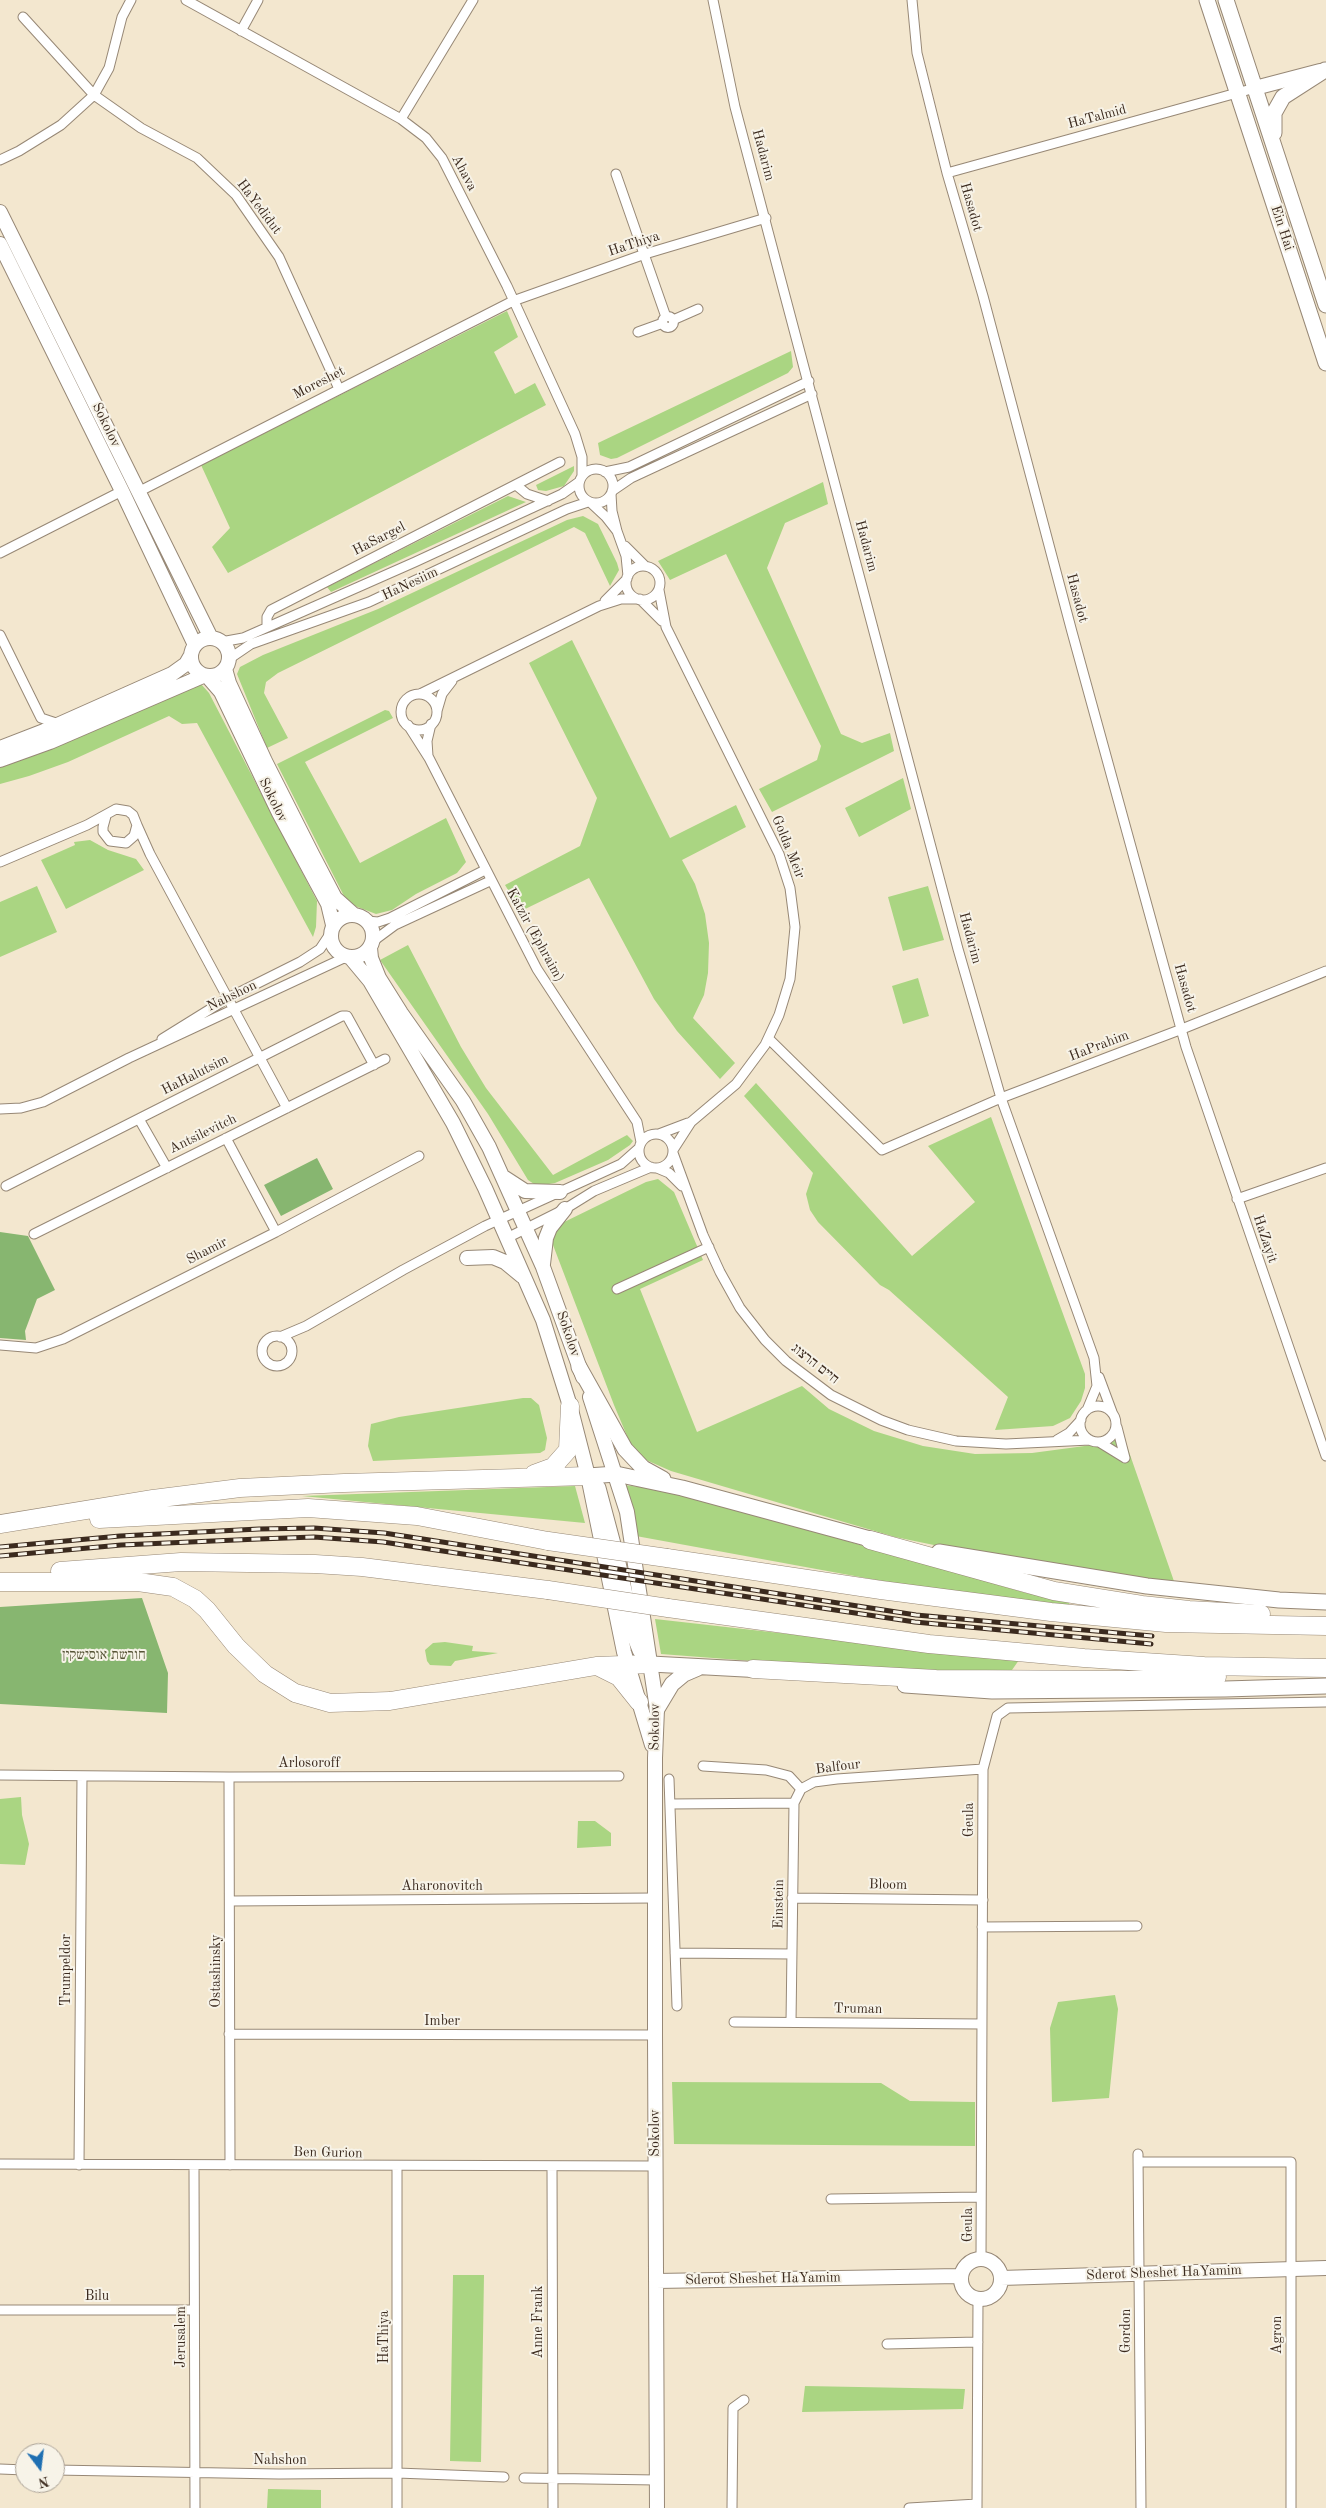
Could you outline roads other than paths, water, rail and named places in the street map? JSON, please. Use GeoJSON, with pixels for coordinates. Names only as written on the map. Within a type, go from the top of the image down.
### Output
{"type":"FeatureCollection","features":[{"type":"Feature","properties":{"kind":"highway"},"geometry":{"type":"LineString","coordinates":[[517,1478],[553,1467],[565,1455],[570,1442],[570,1406]]}},
{"type":"Feature","properties":{"kind":"highway"},"geometry":{"type":"LineString","coordinates":[[0,1526],[153,1499],[240,1488],[588,1476]]}},
{"type":"Feature","properties":{"kind":"highway"},"geometry":{"type":"LineString","coordinates":[[0,1526],[119,1517],[308,1508],[418,1516],[548,1541],[881,1590],[1051,1612],[1166,1623],[1326,1626]]}},
{"type":"Feature","properties":{"kind":"highway"},"geometry":{"type":"LineString","coordinates":[[870,1540],[995,1576],[1074,1594],[1189,1610],[1326,1614]]}},
{"type":"Feature","properties":{"kind":"highway"},"geometry":{"type":"LineString","coordinates":[[0,1577],[132,1565],[252,1562],[362,1567],[548,1590],[929,1644],[1084,1658],[1204,1666],[1326,1670]]}},
{"type":"Feature","properties":{"kind":"highway"},"geometry":{"type":"LineString","coordinates":[[0,1582],[138,1582],[173,1587],[195,1599],[208,1610],[236,1646],[265,1674],[295,1693],[330,1703],[390,1701],[596,1666],[626,1663],[651,1664]]}},
{"type":"Feature","properties":{"kind":"highway"},"geometry":{"type":"LineString","coordinates":[[596,1666],[619,1677],[640,1702]]}},
{"type":"Feature","properties":{"kind":"highway"},"geometry":{"type":"LineString","coordinates":[[753,1669],[936,1679],[1125,1680],[1326,1670]]}},
{"type":"Feature","properties":{"kind":"main road","name":"Ein Hai"},"geometry":{"type":"LineString","coordinates":[[1207,0],[1326,363]]}},
{"type":"Feature","properties":{"kind":"main road","name":"Ein Hai"},"geometry":{"type":"LineString","coordinates":[[1226,0],[1326,305]]}},
{"type":"Feature","properties":{"kind":"main road"},"geometry":{"type":"LineString","coordinates":[[1255,88],[1325,69]]}},
{"type":"Feature","properties":{"kind":"main road"},"geometry":{"type":"LineString","coordinates":[[1274,144],[1274,113],[1283,97],[1325,69]]}},
{"type":"Feature","properties":{"kind":"main road","name":"Sokolov"},"geometry":{"type":"LineString","coordinates":[[0,212],[207,633],[216,640]]}},
{"type":"Feature","properties":{"kind":"main road","name":"Sokolov"},"geometry":{"type":"LineString","coordinates":[[0,244],[122,490],[192,651]]}},
{"type":"Feature","properties":{"kind":"main road"},"geometry":{"type":"LineString","coordinates":[[0,748],[60,724],[172,674],[180,669],[202,640],[216,640],[228,650],[227,664],[218,675],[205,676],[50,742],[0,760]]}},
{"type":"Feature","properties":{"kind":"main road"},"geometry":{"type":"LineString","coordinates":[[192,651],[192,667],[205,676]]}},
{"type":"Feature","properties":{"kind":"main road","name":"Sokolov"},"geometry":{"type":"LineString","coordinates":[[227,664],[229,683],[312,854],[335,898],[354,915]]}},
{"type":"Feature","properties":{"kind":"main road","name":"Sokolov"},"geometry":{"type":"LineString","coordinates":[[205,676],[221,692],[279,813],[328,904],[332,930]]}},
{"type":"Feature","properties":{"kind":"main road"},"geometry":{"type":"LineString","coordinates":[[354,915],[367,921],[372,930],[371,945],[359,956],[348,957],[333,947],[332,930],[341,918],[354,915]]}},
{"type":"Feature","properties":{"kind":"main road","name":"Sokolov"},"geometry":{"type":"LineString","coordinates":[[371,945],[371,958],[379,978],[401,1013],[463,1101],[502,1174],[527,1229],[580,1367],[627,1512],[657,1710],[655,1758],[657,2508]]}},
{"type":"Feature","properties":{"kind":"main road","name":"Sokolov"},"geometry":{"type":"LineString","coordinates":[[348,957],[370,981],[434,1088],[499,1219],[543,1320],[570,1406],[588,1476],[626,1663],[640,1702],[655,1758]]}},
{"type":"Feature","properties":{"kind":"main road"},"geometry":{"type":"LineString","coordinates":[[502,1174],[516,1187],[525,1191],[560,1192]]}},
{"type":"Feature","properties":{"kind":"main road"},"geometry":{"type":"LineString","coordinates":[[543,1267],[546,1238],[550,1228],[565,1209]]}},
{"type":"Feature","properties":{"kind":"main road"},"geometry":{"type":"LineString","coordinates":[[467,1258],[493,1257],[505,1262],[525,1279]]}},
{"type":"Feature","properties":{"kind":"main road"},"geometry":{"type":"LineString","coordinates":[[580,1367],[614,1432],[632,1458],[651,1473],[682,1488]]}},
{"type":"Feature","properties":{"kind":"main road"},"geometry":{"type":"LineString","coordinates":[[588,1476],[616,1474],[682,1488],[870,1540],[1147,1586],[1279,1600],[1326,1602]]}},
{"type":"Feature","properties":{"kind":"main road"},"geometry":{"type":"LineString","coordinates":[[588,1476],[598,1488],[618,1562],[634,1635],[640,1650],[651,1664],[753,1669],[900,1685],[992,1691],[1225,1690],[1326,1686]]}},
{"type":"Feature","properties":{"kind":"main road"},"geometry":{"type":"LineString","coordinates":[[657,1710],[677,1678],[691,1670],[704,1667]]}},
{"type":"Feature","properties":{"kind":"main road"},"geometry":{"type":"LineString","coordinates":[[981,2258],[996,2265],[1001,2278],[997,2291],[992,2296],[978,2299],[968,2295],[963,2290],[960,2276],[968,2263],[981,2258]]}},
{"type":"Feature","properties":{"kind":"main road","name":"Sderot Sheshet HaYamim"},"geometry":{"type":"LineString","coordinates":[[1001,2278],[1326,2268]]}},
{"type":"Feature","properties":{"kind":"main road","name":"Sderot Sheshet HaYamim"},"geometry":{"type":"LineString","coordinates":[[656,2281],[960,2276]]}},
{"type":"Feature","properties":{"kind":"street"},"geometry":{"type":"LineString","coordinates":[[0,160],[19,151],[61,125],[94,95],[109,68],[122,17],[131,0]]}},
{"type":"Feature","properties":{"kind":"street","name":"Ahava"},"geometry":{"type":"LineString","coordinates":[[186,0],[401,119],[426,138],[442,158],[484,238],[575,434],[582,457],[581,479]]}},
{"type":"Feature","properties":{"kind":"street"},"geometry":{"type":"LineString","coordinates":[[241,31],[258,0]]}},
{"type":"Feature","properties":{"kind":"street"},"geometry":{"type":"LineString","coordinates":[[401,119],[473,0]]}},
{"type":"Feature","properties":{"kind":"street","name":"Hadarim"},"geometry":{"type":"LineString","coordinates":[[713,0],[735,107],[766,218],[958,949],[1001,1098]]}},
{"type":"Feature","properties":{"kind":"street","name":"Hasadot"},"geometry":{"type":"LineString","coordinates":[[912,0],[917,53],[947,173],[983,296],[1072,632],[1182,1029]]}},
{"type":"Feature","properties":{"kind":"street","name":"HaYedidut"},"geometry":{"type":"LineString","coordinates":[[23,17],[94,95],[141,128],[197,158],[236,196],[279,257],[339,389]]}},
{"type":"Feature","properties":{"kind":"street","name":"HaTalmid"},"geometry":{"type":"LineString","coordinates":[[947,173],[1255,88]]}},
{"type":"Feature","properties":{"kind":"street"},"geometry":{"type":"LineString","coordinates":[[616,174],[667,320]]}},
{"type":"Feature","properties":{"kind":"street","name":"HaThiya"},"geometry":{"type":"LineString","coordinates":[[513,301],[645,254],[766,218]]}},
{"type":"Feature","properties":{"kind":"street","name":"Moreshet"},"geometry":{"type":"LineString","coordinates":[[138,492],[513,301]]}},
{"type":"Feature","properties":{"kind":"street"},"geometry":{"type":"LineString","coordinates":[[638,332],[698,310]]}},
{"type":"Feature","properties":{"kind":"street"},"geometry":{"type":"LineString","coordinates":[[617,531],[606,517],[580,494],[581,479],[595,469],[605,472],[629,467],[809,381]]}},
{"type":"Feature","properties":{"kind":"street"},"geometry":{"type":"LineString","coordinates":[[590,502],[605,501],[611,493],[631,478],[812,394]]}},
{"type":"Feature","properties":{"kind":"street","name":"HaSargel"},"geometry":{"type":"LineString","coordinates":[[267,627],[267,617],[271,610],[560,462]]}},
{"type":"Feature","properties":{"kind":"street"},"geometry":{"type":"LineString","coordinates":[[605,472],[612,480],[612,511],[617,531],[623,544],[629,592],[639,599]]}},
{"type":"Feature","properties":{"kind":"street","name":"HaNesiim"},"geometry":{"type":"LineString","coordinates":[[216,640],[242,638],[267,627],[548,501],[566,492],[581,479]]}},
{"type":"Feature","properties":{"kind":"street"},"geometry":{"type":"LineString","coordinates":[[516,485],[527,494],[548,501]]}},
{"type":"Feature","properties":{"kind":"street"},"geometry":{"type":"LineString","coordinates":[[0,553],[122,490]]}},
{"type":"Feature","properties":{"kind":"street","name":"HaNesiim"},"geometry":{"type":"LineString","coordinates":[[227,664],[251,644],[369,602],[567,509],[590,502]]}},
{"type":"Feature","properties":{"kind":"street"},"geometry":{"type":"LineString","coordinates":[[454,679],[442,694],[431,724],[419,729],[408,725],[402,716],[403,704],[411,696],[454,679],[599,606],[621,599],[649,599],[659,590],[659,575],[655,570],[645,566],[623,544]]}},
{"type":"Feature","properties":{"kind":"street"},"geometry":{"type":"LineString","coordinates":[[599,606],[614,594],[634,568],[645,566]]}},
{"type":"Feature","properties":{"kind":"street","name":"Golda Meir"},"geometry":{"type":"LineString","coordinates":[[659,590],[666,627]]}},
{"type":"Feature","properties":{"kind":"street","name":"Golda Meir"},"geometry":{"type":"LineString","coordinates":[[639,599],[655,612],[666,627],[768,831],[785,870],[790,888],[795,927],[793,964],[785,998],[768,1039],[739,1081],[691,1122],[673,1151]]}},
{"type":"Feature","properties":{"kind":"street"},"geometry":{"type":"LineString","coordinates":[[0,635],[2,646],[41,718],[60,724]]}},
{"type":"Feature","properties":{"kind":"street"},"geometry":{"type":"LineString","coordinates":[[420,694],[432,700],[437,710]]}},
{"type":"Feature","properties":{"kind":"street"},"geometry":{"type":"LineString","coordinates":[[36,734],[41,718]]}},
{"type":"Feature","properties":{"kind":"street","name":"Katzir (Ephraim)"},"geometry":{"type":"LineString","coordinates":[[429,758],[427,741],[431,724]]}},
{"type":"Feature","properties":{"kind":"street","name":"Katzir (Ephraim)"},"geometry":{"type":"LineString","coordinates":[[408,725],[429,758],[490,881],[558,1003],[632,1116],[639,1129],[640,1145]]}},
{"type":"Feature","properties":{"kind":"street"},"geometry":{"type":"LineString","coordinates":[[0,862],[106,816],[116,809],[128,811],[133,815],[152,858],[287,1108]]}},
{"type":"Feature","properties":{"kind":"street"},"geometry":{"type":"LineString","coordinates":[[105,834],[103,826],[106,816]]}},
{"type":"Feature","properties":{"kind":"street"},"geometry":{"type":"LineString","coordinates":[[126,843],[134,836],[137,825]]}},
{"type":"Feature","properties":{"kind":"street"},"geometry":{"type":"LineString","coordinates":[[70,832],[88,829],[105,834],[115,843],[126,843],[139,847],[152,858]]}},
{"type":"Feature","properties":{"kind":"street"},"geometry":{"type":"LineString","coordinates":[[367,921],[378,922],[390,918],[485,870]]}},
{"type":"Feature","properties":{"kind":"street"},"geometry":{"type":"LineString","coordinates":[[371,945],[395,925],[490,881]]}},
{"type":"Feature","properties":{"kind":"street","name":"Nahshon"},"geometry":{"type":"LineString","coordinates":[[129,1058],[228,998],[300,962],[320,949],[332,930]]}},
{"type":"Feature","properties":{"kind":"street","name":"Nahshon"},"geometry":{"type":"LineString","coordinates":[[0,1109],[21,1108],[43,1102],[129,1058],[348,957]]}},
{"type":"Feature","properties":{"kind":"street","name":"HaPrahim"},"geometry":{"type":"LineString","coordinates":[[768,1039],[882,1150],[1001,1098],[1182,1029],[1326,971]]}},
{"type":"Feature","properties":{"kind":"street","name":"HaHalutsim"},"geometry":{"type":"LineString","coordinates":[[6,1186],[342,1016],[347,1016],[374,1065]]}},
{"type":"Feature","properties":{"kind":"street","name":"HaZayit"},"geometry":{"type":"LineString","coordinates":[[1182,1029],[1186,1047],[1326,1456]]}},
{"type":"Feature","properties":{"kind":"street","name":"Antsilevitch"},"geometry":{"type":"LineString","coordinates":[[34,1234],[385,1059]]}},
{"type":"Feature","properties":{"kind":"street"},"geometry":{"type":"LineString","coordinates":[[1001,1098],[1112,1413],[1118,1440],[1125,1458],[1082,1432],[1081,1420]]}},
{"type":"Feature","properties":{"kind":"street","name":"Katzir (Ephraim)"},"geometry":{"type":"LineString","coordinates":[[632,1116],[658,1134]]}},
{"type":"Feature","properties":{"kind":"street"},"geometry":{"type":"LineString","coordinates":[[140,1119],[166,1168]]}},
{"type":"Feature","properties":{"kind":"street","name":"Golda Meir"},"geometry":{"type":"LineString","coordinates":[[658,1134],[691,1122]]}},
{"type":"Feature","properties":{"kind":"street"},"geometry":{"type":"LineString","coordinates":[[280,1336],[306,1326],[403,1270],[499,1219],[621,1164],[647,1136],[658,1134],[671,1142],[673,1151],[668,1163],[653,1167],[594,1191],[565,1209],[507,1238]]}},
{"type":"Feature","properties":{"kind":"street"},"geometry":{"type":"LineString","coordinates":[[226,1138],[276,1232]]}},
{"type":"Feature","properties":{"kind":"street"},"geometry":{"type":"LineString","coordinates":[[640,1145],[641,1159],[653,1167],[669,1173],[685,1190]]}},
{"type":"Feature","properties":{"kind":"street","name":"חיים הרצוג"},"geometry":{"type":"LineString","coordinates":[[673,1151],[685,1190],[709,1247],[740,1308],[765,1340],[807,1378],[850,1406],[908,1430],[956,1441],[982,1444],[1094,1441]]}},
{"type":"Feature","properties":{"kind":"street","name":"Shamir"},"geometry":{"type":"LineString","coordinates":[[0,1345],[36,1348],[63,1339],[276,1232],[419,1156]]}},
{"type":"Feature","properties":{"kind":"street"},"geometry":{"type":"LineString","coordinates":[[1238,1199],[1326,1168]]}},
{"type":"Feature","properties":{"kind":"street"},"geometry":{"type":"LineString","coordinates":[[617,1289],[709,1247]]}},
{"type":"Feature","properties":{"kind":"street"},"geometry":{"type":"LineString","coordinates":[[1055,1441],[1069,1433],[1087,1410],[1096,1390],[1097,1370]]}},
{"type":"Feature","properties":{"kind":"street"},"geometry":{"type":"LineString","coordinates":[[1087,1410],[1098,1406],[1112,1413]]}},
{"type":"Feature","properties":{"kind":"street"},"geometry":{"type":"LineString","coordinates":[[1094,1441],[1112,1437],[1116,1426]]}},
{"type":"Feature","properties":{"kind":"street","name":"Geula"},"geometry":{"type":"LineString","coordinates":[[981,2258],[983,1769],[996,1716],[1008,1708],[1326,1702]]}},
{"type":"Feature","properties":{"kind":"street","name":"Balfour"},"geometry":{"type":"LineString","coordinates":[[703,1766],[766,1770],[789,1776],[801,1789],[814,1782],[837,1779],[983,1769]]}},
{"type":"Feature","properties":{"kind":"street","name":"Arlosoroff"},"geometry":{"type":"LineString","coordinates":[[0,1775],[229,1777],[619,1776]]}},
{"type":"Feature","properties":{"kind":"street","name":"Trumpeldor"},"geometry":{"type":"LineString","coordinates":[[79,2165],[82,1776]]}},
{"type":"Feature","properties":{"kind":"street","name":"Ostashinsky"},"geometry":{"type":"LineString","coordinates":[[229,1777],[230,2165]]}},
{"type":"Feature","properties":{"kind":"street"},"geometry":{"type":"LineString","coordinates":[[669,1779],[677,2006]]}},
{"type":"Feature","properties":{"kind":"street","name":"Einstein"},"geometry":{"type":"LineString","coordinates":[[791,2022],[794,1803],[801,1789]]}},
{"type":"Feature","properties":{"kind":"street"},"geometry":{"type":"LineString","coordinates":[[670,1804],[794,1803]]}},
{"type":"Feature","properties":{"kind":"street","name":"Aharonovitch"},"geometry":{"type":"LineString","coordinates":[[230,1901],[655,1898]]}},
{"type":"Feature","properties":{"kind":"street","name":"Bloom"},"geometry":{"type":"LineString","coordinates":[[792,1898],[982,1900]]}},
{"type":"Feature","properties":{"kind":"street"},"geometry":{"type":"LineString","coordinates":[[982,1927],[1137,1926]]}},
{"type":"Feature","properties":{"kind":"street"},"geometry":{"type":"LineString","coordinates":[[675,1953],[792,1954]]}},
{"type":"Feature","properties":{"kind":"street","name":"Truman"},"geometry":{"type":"LineString","coordinates":[[734,2022],[982,2024]]}},
{"type":"Feature","properties":{"kind":"street","name":"Imber"},"geometry":{"type":"LineString","coordinates":[[230,2034],[655,2035]]}},
{"type":"Feature","properties":{"kind":"street","name":"Agron"},"geometry":{"type":"LineString","coordinates":[[1138,2158],[1291,2162],[1291,2508]]}},
{"type":"Feature","properties":{"kind":"street","name":"Gordon"},"geometry":{"type":"LineString","coordinates":[[1138,2158],[1141,2508]]}},
{"type":"Feature","properties":{"kind":"street","name":"Ben Gurion"},"geometry":{"type":"LineString","coordinates":[[0,2164],[396,2167],[655,2166]]}},
{"type":"Feature","properties":{"kind":"street","name":"Jerusalem"},"geometry":{"type":"LineString","coordinates":[[194,2165],[195,2508]]}},
{"type":"Feature","properties":{"kind":"street","name":"Anne Frank"},"geometry":{"type":"LineString","coordinates":[[552,2166],[553,2508]]}},
{"type":"Feature","properties":{"kind":"street","name":"HaThiya"},"geometry":{"type":"LineString","coordinates":[[396,2167],[397,2508]]}},
{"type":"Feature","properties":{"kind":"street"},"geometry":{"type":"LineString","coordinates":[[830,2199],[981,2197]]}},
{"type":"Feature","properties":{"kind":"street"},"geometry":{"type":"LineString","coordinates":[[909,2508],[977,2506],[978,2299]]}},
{"type":"Feature","properties":{"kind":"street","name":"Bilu"},"geometry":{"type":"LineString","coordinates":[[0,2310],[194,2310]]}},
{"type":"Feature","properties":{"kind":"street"},"geometry":{"type":"LineString","coordinates":[[887,2344],[978,2342]]}},
{"type":"Feature","properties":{"kind":"street"},"geometry":{"type":"LineString","coordinates":[[732,2508],[733,2408],[744,2400]]}},
{"type":"Feature","properties":{"kind":"street"},"geometry":{"type":"LineString","coordinates":[[0,2470],[15,2470]]}},
{"type":"Feature","properties":{"kind":"street","name":"Nahshon"},"geometry":{"type":"LineString","coordinates":[[65,2470],[397,2473],[504,2477]]}},
{"type":"Feature","properties":{"kind":"street"},"geometry":{"type":"LineString","coordinates":[[524,2478],[657,2480]]}},
{"type":"Feature","properties":{"kind":"railway"},"geometry":{"type":"LineString","coordinates":[[0,1547],[120,1536],[259,1529],[314,1528],[384,1533],[916,1615],[1152,1636]]}},
{"type":"Feature","properties":{"kind":"railway"},"geometry":{"type":"LineString","coordinates":[[0,1556],[121,1545],[259,1539],[314,1537],[383,1542],[915,1622],[1151,1644]]}},
{"type":"Feature","properties":{"kind":"park label","name":"חורשת אוסישקין"},"geometry":{"type":"Point","coordinates":[104,1655]}}]}
